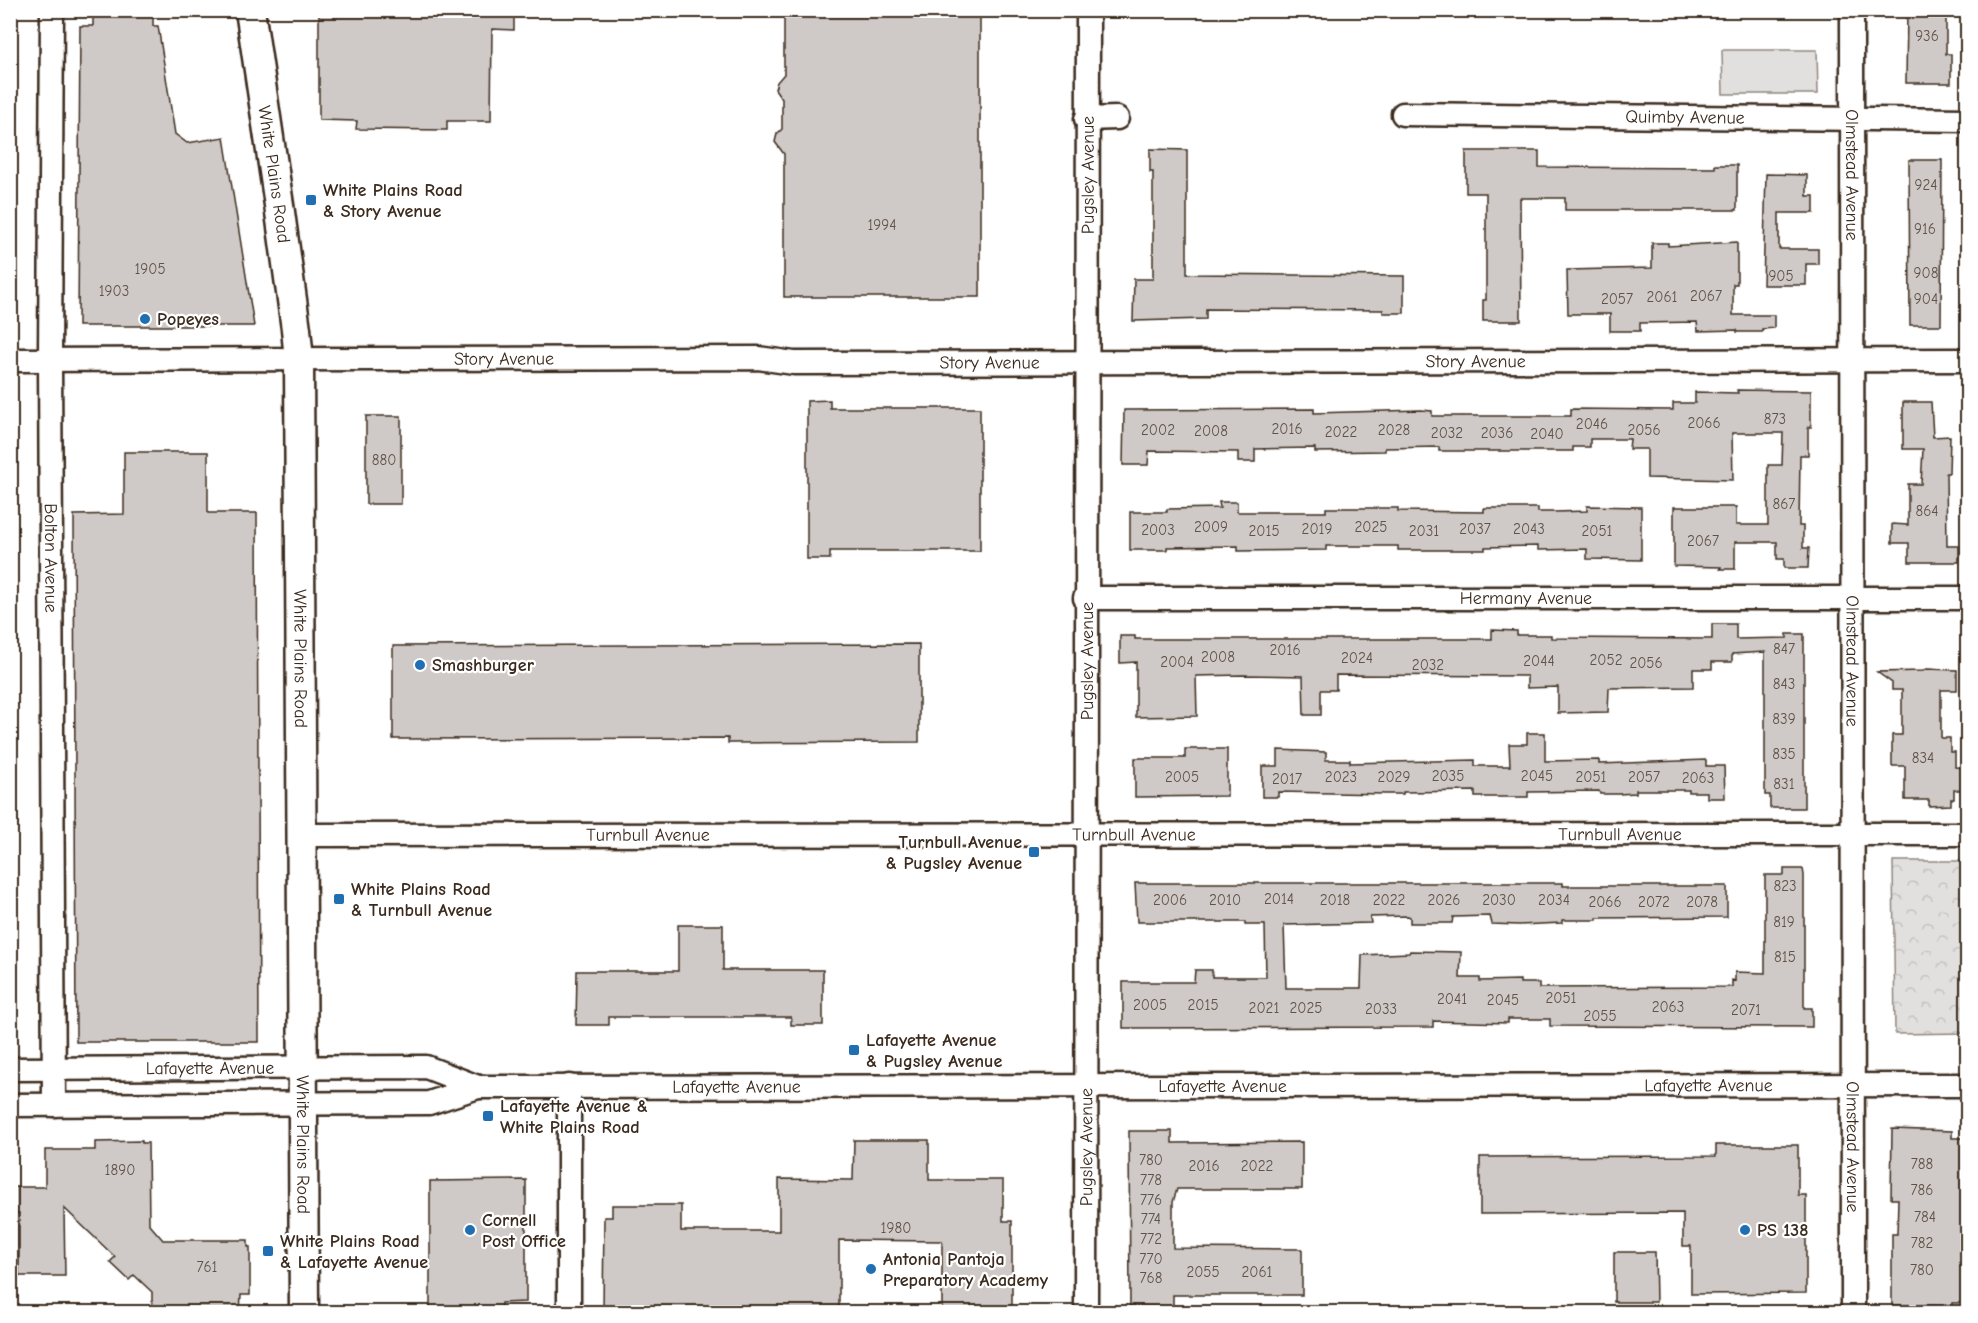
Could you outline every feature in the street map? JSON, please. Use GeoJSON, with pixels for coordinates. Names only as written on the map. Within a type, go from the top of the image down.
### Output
{"type":"FeatureCollection","features":[{"type":"Feature","properties":{"kind":"main road","name":"White Plains Road"},"geometry":{"type":"LineString","coordinates":[[250,10],[296,329],[298,360],[303,1312]]}},
{"type":"Feature","properties":{"kind":"street","name":"Bolton Avenue"},"geometry":{"type":"LineString","coordinates":[[52,10],[50,360],[54,1105]]}},
{"type":"Feature","properties":{"kind":"street","name":"Pugsley Avenue"},"geometry":{"type":"LineString","coordinates":[[1086,1312],[1085,598],[1088,10]]}},
{"type":"Feature","properties":{"kind":"street","name":"Olmstead Avenue"},"geometry":{"type":"LineString","coordinates":[[1852,10],[1853,1312]]}},
{"type":"Feature","properties":{"kind":"street","name":"Quimby Avenue"},"geometry":{"type":"LineString","coordinates":[[1403,114],[1968,120]]}},
{"type":"Feature","properties":{"kind":"street"},"geometry":{"type":"LineString","coordinates":[[1086,119],[1117,118]]}},
{"type":"Feature","properties":{"kind":"street","name":"Story Avenue"},"geometry":{"type":"LineString","coordinates":[[10,360],[758,358],[794,363],[1968,360]]}},
{"type":"Feature","properties":{"kind":"street","name":"Hermany Avenue"},"geometry":{"type":"LineString","coordinates":[[1085,598],[1968,598]]}},
{"type":"Feature","properties":{"kind":"street","name":"Turnbull Avenue"},"geometry":{"type":"LineString","coordinates":[[302,835],[1968,834]]}},
{"type":"Feature","properties":{"kind":"street","name":"Lafayette Avenue"},"geometry":{"type":"LineString","coordinates":[[10,1069],[426,1067],[478,1087]]}},
{"type":"Feature","properties":{"kind":"street","name":"Lafayette Avenue"},"geometry":{"type":"LineString","coordinates":[[10,1105],[429,1103],[478,1087],[569,1086],[1968,1085]]}},
{"type":"Feature","properties":{"kind":"street"},"geometry":{"type":"LineString","coordinates":[[569,1086],[569,1312]]}},
{"type":"Feature","properties":{"kind":"green space"},"geometry":{"type":"Polygon","coordinates":[[[1722,50],[1817,50],[1818,94],[1723,94],[1722,50]]]}},
{"type":"Feature","properties":{"kind":"green space"},"geometry":{"type":"Polygon","coordinates":[[[1893,861],[1967,861],[1967,1033],[1895,1034],[1893,861]]]}},
{"type":"Feature","properties":{"kind":"building"},"geometry":{"type":"Polygon","coordinates":[[[93,10],[153,10],[153,26],[158,26],[175,134],[187,143],[224,137],[254,326],[78,326],[80,26],[93,26],[93,10]]]}},
{"type":"Feature","properties":{"kind":"building"},"geometry":{"type":"Polygon","coordinates":[[[319,10],[514,10],[514,30],[492,29],[491,121],[447,121],[447,130],[356,129],[357,121],[319,120],[319,10]]]}},
{"type":"Feature","properties":{"kind":"building"},"geometry":{"type":"Polygon","coordinates":[[[784,10],[980,10],[980,297],[784,297],[784,154],[775,142],[777,134],[782,129],[782,99],[775,89],[777,82],[784,74],[784,10]]]}},
{"type":"Feature","properties":{"kind":"building"},"geometry":{"type":"Polygon","coordinates":[[[1907,10],[1946,10],[1946,54],[1951,54],[1951,83],[1906,83],[1907,10]]]}},
{"type":"Feature","properties":{"kind":"building"},"geometry":{"type":"Polygon","coordinates":[[[1150,149],[1187,150],[1187,274],[1404,276],[1404,313],[1383,313],[1383,310],[1206,309],[1206,319],[1133,321],[1134,279],[1153,279],[1153,172],[1150,172],[1150,149]]]}},
{"type":"Feature","properties":{"kind":"building"},"geometry":{"type":"Polygon","coordinates":[[[1466,151],[1539,151],[1539,167],[1715,168],[1715,165],[1737,165],[1737,210],[1565,210],[1565,198],[1520,198],[1521,321],[1483,321],[1483,300],[1486,300],[1486,193],[1466,193],[1466,151]]]}},
{"type":"Feature","properties":{"kind":"building"},"geometry":{"type":"Polygon","coordinates":[[[1909,160],[1942,160],[1941,325],[1910,325],[1909,160]]]}},
{"type":"Feature","properties":{"kind":"building"},"geometry":{"type":"Polygon","coordinates":[[[1766,174],[1807,175],[1807,196],[1814,196],[1814,213],[1779,213],[1779,249],[1818,249],[1818,264],[1806,264],[1806,285],[1763,285],[1766,174]]]}},
{"type":"Feature","properties":{"kind":"building"},"geometry":{"type":"Polygon","coordinates":[[[1737,242],[1737,284],[1733,284],[1733,315],[1774,315],[1774,328],[1762,329],[1762,332],[1698,331],[1697,322],[1640,323],[1640,331],[1610,331],[1610,314],[1568,314],[1567,270],[1652,268],[1652,243],[1668,243],[1668,246],[1737,242]]]}},
{"type":"Feature","properties":{"kind":"building"},"geometry":{"type":"Polygon","coordinates":[[[1737,390],[1811,391],[1808,455],[1800,455],[1799,526],[1803,526],[1803,548],[1809,548],[1808,568],[1784,568],[1784,559],[1777,559],[1777,542],[1735,542],[1735,569],[1674,566],[1674,507],[1736,507],[1736,525],[1768,525],[1768,465],[1782,465],[1783,433],[1732,433],[1733,480],[1647,478],[1647,449],[1629,449],[1630,439],[1590,439],[1590,447],[1573,447],[1573,451],[1439,451],[1439,447],[1385,448],[1385,451],[1315,452],[1315,448],[1255,449],[1255,462],[1238,462],[1238,452],[1149,451],[1148,465],[1123,465],[1124,410],[1314,409],[1314,413],[1421,410],[1432,411],[1432,416],[1571,416],[1571,409],[1673,410],[1673,403],[1695,403],[1695,392],[1738,393],[1737,390]]]}},
{"type":"Feature","properties":{"kind":"building"},"geometry":{"type":"Polygon","coordinates":[[[830,400],[830,408],[980,408],[980,551],[830,551],[830,559],[807,559],[807,401],[830,400]]]}},
{"type":"Feature","properties":{"kind":"building"},"geometry":{"type":"Polygon","coordinates":[[[1903,402],[1931,402],[1933,437],[1950,436],[1949,473],[1946,473],[1947,546],[1959,546],[1959,562],[1909,562],[1909,543],[1892,543],[1892,524],[1908,525],[1908,484],[1921,484],[1923,449],[1903,449],[1903,402]]]}},
{"type":"Feature","properties":{"kind":"building"},"geometry":{"type":"Polygon","coordinates":[[[366,416],[401,416],[401,504],[366,504],[366,416]]]}},
{"type":"Feature","properties":{"kind":"building"},"geometry":{"type":"Polygon","coordinates":[[[124,452],[208,452],[208,513],[257,513],[259,1042],[76,1042],[74,515],[124,514],[124,452]]]}},
{"type":"Feature","properties":{"kind":"building"},"geometry":{"type":"Polygon","coordinates":[[[1219,502],[1237,502],[1237,512],[1326,512],[1326,508],[1398,508],[1398,511],[1484,512],[1484,508],[1538,508],[1538,512],[1555,512],[1587,511],[1587,506],[1641,507],[1641,560],[1587,559],[1587,549],[1538,550],[1538,546],[1485,547],[1485,550],[1398,550],[1398,546],[1326,546],[1326,550],[1238,551],[1238,546],[1130,550],[1130,512],[1220,508],[1219,502]]]}},
{"type":"Feature","properties":{"kind":"building"},"geometry":{"type":"Polygon","coordinates":[[[1712,624],[1736,624],[1736,639],[1787,638],[1787,634],[1804,634],[1804,808],[1770,808],[1770,795],[1765,795],[1765,652],[1732,654],[1732,662],[1712,662],[1712,669],[1693,669],[1693,687],[1609,688],[1608,712],[1558,713],[1558,687],[1527,688],[1527,676],[1336,675],[1336,690],[1321,690],[1321,715],[1304,715],[1303,676],[1242,675],[1196,676],[1197,716],[1136,717],[1136,662],[1120,663],[1120,636],[1135,636],[1135,639],[1492,639],[1492,630],[1517,631],[1517,635],[1551,635],[1551,638],[1712,639],[1712,624]]]}},
{"type":"Feature","properties":{"kind":"building"},"geometry":{"type":"Polygon","coordinates":[[[919,644],[919,742],[728,743],[728,738],[393,739],[393,646],[919,644]]]}},
{"type":"Feature","properties":{"kind":"building"},"geometry":{"type":"Polygon","coordinates":[[[1926,669],[1957,670],[1957,690],[1941,690],[1941,738],[1950,738],[1950,752],[1955,752],[1955,767],[1968,768],[1968,790],[1954,790],[1951,805],[1929,806],[1929,800],[1905,800],[1905,766],[1892,766],[1892,735],[1902,735],[1902,690],[1892,690],[1892,683],[1877,672],[1923,671],[1926,669]]]}},
{"type":"Feature","properties":{"kind":"building"},"geometry":{"type":"Polygon","coordinates":[[[1527,733],[1545,733],[1545,761],[1599,760],[1599,764],[1706,760],[1706,766],[1724,766],[1725,798],[1707,798],[1707,792],[1689,792],[1689,790],[1636,790],[1636,793],[1618,794],[1600,794],[1599,791],[1528,792],[1528,797],[1475,797],[1475,791],[1403,792],[1403,794],[1278,792],[1278,797],[1262,797],[1262,766],[1278,766],[1278,750],[1326,752],[1326,760],[1350,760],[1350,763],[1475,760],[1475,766],[1510,766],[1509,744],[1527,744],[1527,733]]]}},
{"type":"Feature","properties":{"kind":"building"},"geometry":{"type":"Polygon","coordinates":[[[1185,749],[1227,749],[1227,796],[1135,797],[1135,758],[1185,758],[1185,749]]]}},
{"type":"Feature","properties":{"kind":"building"},"geometry":{"type":"Polygon","coordinates":[[[1784,869],[1803,869],[1804,1008],[1812,1008],[1812,1027],[1550,1026],[1550,1019],[1508,1019],[1508,1023],[1433,1021],[1433,1027],[1123,1028],[1123,982],[1194,982],[1195,970],[1212,970],[1212,977],[1266,977],[1265,925],[1245,925],[1245,922],[1137,922],[1135,883],[1563,883],[1563,886],[1727,886],[1727,917],[1597,918],[1597,920],[1562,920],[1562,923],[1519,925],[1492,924],[1490,916],[1453,917],[1452,923],[1410,923],[1408,916],[1370,917],[1371,923],[1284,925],[1286,988],[1361,988],[1362,955],[1409,953],[1410,951],[1461,952],[1460,978],[1480,978],[1480,981],[1520,980],[1520,983],[1539,983],[1539,988],[1732,987],[1735,972],[1765,973],[1765,875],[1784,875],[1784,869]]]}},
{"type":"Feature","properties":{"kind":"building"},"geometry":{"type":"Polygon","coordinates":[[[678,925],[723,925],[723,970],[823,970],[823,1025],[791,1025],[791,1017],[609,1017],[609,1025],[576,1025],[577,971],[678,971],[678,925]]]}},
{"type":"Feature","properties":{"kind":"building"},"geometry":{"type":"Polygon","coordinates":[[[1892,1129],[1952,1131],[1952,1138],[1968,1138],[1968,1303],[1952,1303],[1952,1306],[1892,1305],[1892,1234],[1897,1234],[1898,1199],[1891,1199],[1892,1129]]]}},
{"type":"Feature","properties":{"kind":"building"},"geometry":{"type":"Polygon","coordinates":[[[1129,1131],[1172,1131],[1172,1143],[1302,1142],[1302,1189],[1177,1189],[1173,1202],[1173,1248],[1302,1249],[1302,1295],[1173,1295],[1173,1307],[1130,1307],[1129,1131]]]}},
{"type":"Feature","properties":{"kind":"building"},"geometry":{"type":"Polygon","coordinates":[[[854,1140],[929,1140],[929,1180],[1003,1180],[1003,1221],[1012,1221],[1012,1312],[942,1312],[942,1241],[839,1240],[839,1312],[603,1312],[604,1217],[612,1217],[612,1205],[681,1205],[681,1231],[779,1231],[779,1179],[853,1180],[854,1140]]]}},
{"type":"Feature","properties":{"kind":"building"},"geometry":{"type":"Polygon","coordinates":[[[142,1141],[142,1143],[148,1143],[149,1224],[163,1240],[248,1240],[250,1295],[241,1295],[240,1312],[152,1312],[152,1292],[134,1275],[129,1280],[110,1262],[115,1257],[64,1208],[65,1276],[19,1276],[19,1213],[10,1213],[10,1187],[45,1187],[45,1150],[95,1150],[95,1142],[142,1141]]]}},
{"type":"Feature","properties":{"kind":"building","name":"PS 138"},"geometry":{"type":"Polygon","coordinates":[[[1716,1145],[1798,1145],[1798,1195],[1806,1195],[1806,1293],[1691,1294],[1691,1246],[1683,1246],[1683,1213],[1480,1214],[1480,1157],[1716,1156],[1716,1145]]]}},
{"type":"Feature","properties":{"kind":"building"},"geometry":{"type":"Polygon","coordinates":[[[526,1180],[526,1302],[501,1303],[501,1308],[430,1308],[430,1181],[526,1180]]]}},
{"type":"Feature","properties":{"kind":"building"},"geometry":{"type":"Polygon","coordinates":[[[1614,1252],[1655,1252],[1656,1302],[1614,1302],[1614,1252]]]}},
{"type":"Feature","properties":{"kind":"place","name":"White Plains Road & Story Avenue"},"geometry":{"type":"Point","coordinates":[311,200]}},
{"type":"Feature","properties":{"kind":"place","name":"Popeyes"},"geometry":{"type":"Point","coordinates":[145,319]}},
{"type":"Feature","properties":{"kind":"place","name":"Smashburger"},"geometry":{"type":"Point","coordinates":[420,665]}},
{"type":"Feature","properties":{"kind":"place","name":"Turnbull Avenue & Pugsley Avenue"},"geometry":{"type":"Point","coordinates":[1034,852]}},
{"type":"Feature","properties":{"kind":"place","name":"White Plains Road & Turnbull Avenue"},"geometry":{"type":"Point","coordinates":[339,899]}},
{"type":"Feature","properties":{"kind":"place","name":"Lafayette Avenue & Pugsley Avenue"},"geometry":{"type":"Point","coordinates":[854,1050]}},
{"type":"Feature","properties":{"kind":"place","name":"Lafayette Avenue & White Plains Road"},"geometry":{"type":"Point","coordinates":[488,1116]}},
{"type":"Feature","properties":{"kind":"place","name":"Cornell Post Office"},"geometry":{"type":"Point","coordinates":[470,1230]}},
{"type":"Feature","properties":{"kind":"place","name":"PS 138"},"geometry":{"type":"Point","coordinates":[1745,1230]}},
{"type":"Feature","properties":{"kind":"place","name":"White Plains Road & Lafayette Avenue"},"geometry":{"type":"Point","coordinates":[268,1251]}},
{"type":"Feature","properties":{"kind":"place","name":"Antonia Pantoja Preparatory Academy"},"geometry":{"type":"Point","coordinates":[871,1269]}}]}
